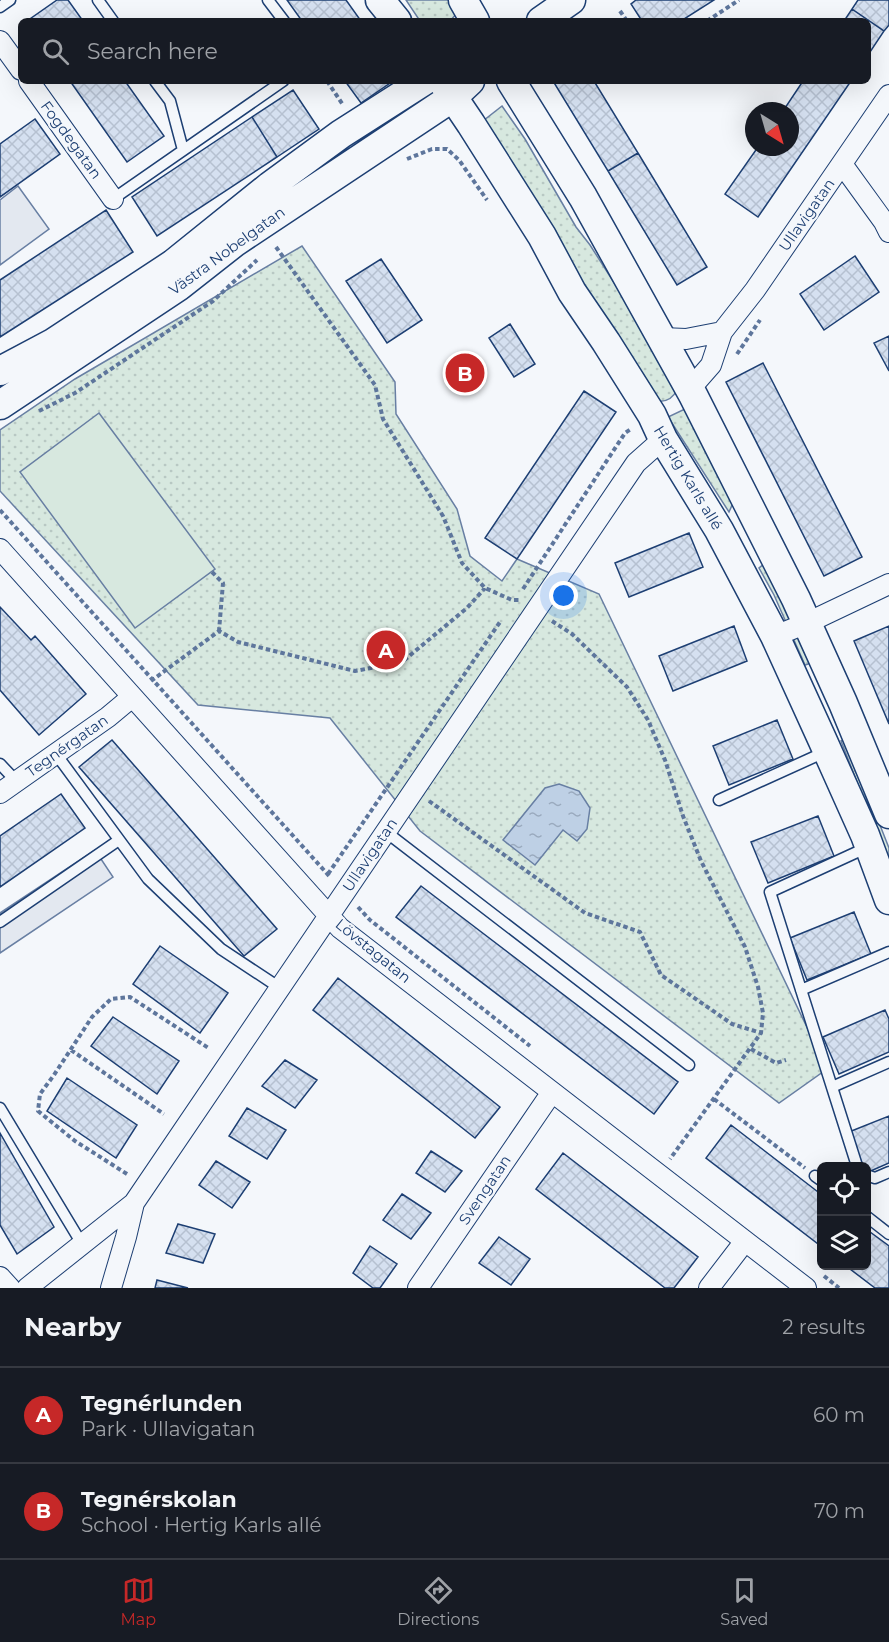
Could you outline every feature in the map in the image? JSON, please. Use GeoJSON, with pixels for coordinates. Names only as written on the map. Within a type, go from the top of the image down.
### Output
{"type":"FeatureCollection","features":[{"type":"Feature","properties":{"kind":"main road"},"geometry":{"type":"LineString","coordinates":[[380,0],[395,18]]}},
{"type":"Feature","properties":{"kind":"main road"},"geometry":{"type":"LineString","coordinates":[[463,0],[473,18]]}},
{"type":"Feature","properties":{"kind":"main road"},"geometry":{"type":"LineString","coordinates":[[545,18],[571,0]]}},
{"type":"Feature","properties":{"kind":"main road","name":"Västra Nobelgatan"},"geometry":{"type":"LineString","coordinates":[[0,371],[53,343],[173,264],[270,186],[419,84]]}},
{"type":"Feature","properties":{"kind":"main road"},"geometry":{"type":"LineString","coordinates":[[513,84],[583,197],[690,389],[807,623],[889,814]]}},
{"type":"Feature","properties":{"kind":"main road","name":"Västra Nobelgatan"},"geometry":{"type":"LineString","coordinates":[[0,405],[179,286],[235,242],[455,86]]}},
{"type":"Feature","properties":{"kind":"main road","name":"Hertig Karls allé"},"geometry":{"type":"LineString","coordinates":[[455,86],[471,124],[542,236],[572,292],[652,415],[663,439],[719,530],[775,636],[828,750],[870,847],[889,900]]}},
{"type":"Feature","properties":{"kind":"street"},"geometry":{"type":"LineString","coordinates":[[0,41],[18,66]]}},
{"type":"Feature","properties":{"kind":"street","name":"Fogdegatan"},"geometry":{"type":"LineString","coordinates":[[31,84],[113,199]]}},
{"type":"Feature","properties":{"kind":"street","name":"Ullavigatan"},"geometry":{"type":"LineString","coordinates":[[690,389],[711,365],[722,332],[755,290],[889,95]]}},
{"type":"Feature","properties":{"kind":"street"},"geometry":{"type":"LineString","coordinates":[[842,165],[889,232]]}},
{"type":"Feature","properties":{"kind":"street"},"geometry":{"type":"LineString","coordinates":[[662,338],[686,339],[722,332]]}},
{"type":"Feature","properties":{"kind":"street","name":"Ullavigatan"},"geometry":{"type":"LineString","coordinates":[[111,1288],[134,1203],[636,463],[663,439]]}},
{"type":"Feature","properties":{"kind":"street","name":"Lövstagatan"},"geometry":{"type":"LineString","coordinates":[[0,549],[340,928],[806,1288]]}},
{"type":"Feature","properties":{"kind":"street"},"geometry":{"type":"LineString","coordinates":[[775,636],[889,584]]}},
{"type":"Feature","properties":{"kind":"street","name":"Tegnérgatan"},"geometry":{"type":"LineString","coordinates":[[0,794],[108,717],[132,697]]}},
{"type":"Feature","properties":{"kind":"street","name":"Svengatan"},"geometry":{"type":"LineString","coordinates":[[418,1288],[552,1092]]}},
{"type":"Feature","properties":{"kind":"street"},"geometry":{"type":"LineString","coordinates":[[27,1288],[134,1203]]}},
{"type":"Feature","properties":{"kind":"street"},"geometry":{"type":"LineString","coordinates":[[709,1288],[746,1241]]}},
{"type":"Feature","properties":{"kind":"street"},"geometry":{"type":"LineString","coordinates":[[0,1277],[10,1288]]}},
{"type":"Feature","properties":{"kind":"lane"},"geometry":{"type":"LineString","coordinates":[[0,7],[10,0]]}},
{"type":"Feature","properties":{"kind":"lane"},"geometry":{"type":"LineString","coordinates":[[98,0],[111,18]]}},
{"type":"Feature","properties":{"kind":"lane"},"geometry":{"type":"LineString","coordinates":[[268,0],[282,18]]}},
{"type":"Feature","properties":{"kind":"lane"},"geometry":{"type":"LineString","coordinates":[[157,84],[170,101],[183,150]]}},
{"type":"Feature","properties":{"kind":"lane"},"geometry":{"type":"LineString","coordinates":[[113,199],[279,84]]}},
{"type":"Feature","properties":{"kind":"lane"},"geometry":{"type":"LineString","coordinates":[[719,800],[828,750]]}},
{"type":"Feature","properties":{"kind":"lane"},"geometry":{"type":"LineString","coordinates":[[56,754],[148,879],[221,950],[280,988]]}},
{"type":"Feature","properties":{"kind":"lane"},"geometry":{"type":"LineString","coordinates":[[0,764],[17,782]]}},
{"type":"Feature","properties":{"kind":"lane"},"geometry":{"type":"LineString","coordinates":[[386,832],[689,1065]]}},
{"type":"Feature","properties":{"kind":"lane"},"geometry":{"type":"LineString","coordinates":[[0,922],[119,840]]}},
{"type":"Feature","properties":{"kind":"lane"},"geometry":{"type":"LineString","coordinates":[[855,1162],[770,892],[870,847]]}},
{"type":"Feature","properties":{"kind":"lane"},"geometry":{"type":"LineString","coordinates":[[801,990],[889,952]]}},
{"type":"Feature","properties":{"kind":"lane"},"geometry":{"type":"LineString","coordinates":[[832,1087],[889,1062]]}},
{"type":"Feature","properties":{"kind":"lane"},"geometry":{"type":"LineString","coordinates":[[0,1108],[82,1244]]}},
{"type":"Feature","properties":{"kind":"lane"},"geometry":{"type":"LineString","coordinates":[[871,1176],[875,1178],[889,1172]]}},
{"type":"Feature","properties":{"kind":"lane"},"geometry":{"type":"LineString","coordinates":[[871,1219],[889,1234]]}},
{"type":"Feature","properties":{"kind":"path"},"geometry":{"type":"LineString","coordinates":[[712,18],[739,0]]}},
{"type":"Feature","properties":{"kind":"path"},"geometry":{"type":"LineString","coordinates":[[620,11],[625,18]]}},
{"type":"Feature","properties":{"kind":"path"},"geometry":{"type":"LineString","coordinates":[[405,160],[432,149],[441,149]]}},
{"type":"Feature","properties":{"kind":"path"},"geometry":{"type":"LineString","coordinates":[[269,252],[276,247],[375,384],[383,418],[443,516],[462,563],[485,588],[512,600],[522,600],[572,634],[627,687],[648,720],[665,759],[683,816],[701,861],[745,947],[758,987],[763,1013],[761,1033],[658,1174]]}},
{"type":"Feature","properties":{"kind":"path"},"geometry":{"type":"LineString","coordinates":[[38,412],[75,393],[213,302],[262,257]]}},
{"type":"Feature","properties":{"kind":"path"},"geometry":{"type":"LineString","coordinates":[[509,610],[625,434]]}},
{"type":"Feature","properties":{"kind":"path"},"geometry":{"type":"LineString","coordinates":[[0,510],[334,881]]}},
{"type":"Feature","properties":{"kind":"path"},"geometry":{"type":"LineString","coordinates":[[153,680],[219,631],[223,584],[212,572]]}},
{"type":"Feature","properties":{"kind":"path"},"geometry":{"type":"LineString","coordinates":[[219,631],[238,642],[355,671],[402,662],[467,608],[485,588]]}},
{"type":"Feature","properties":{"kind":"path"},"geometry":{"type":"LineString","coordinates":[[328,874],[502,620]]}},
{"type":"Feature","properties":{"kind":"path"},"geometry":{"type":"LineString","coordinates":[[414,790],[585,913],[640,932],[661,975],[732,1024],[761,1033]]}},
{"type":"Feature","properties":{"kind":"path"},"geometry":{"type":"LineString","coordinates":[[127,1174],[75,1142],[38,1111],[40,1094],[92,1017],[111,999],[130,997],[210,1049]]}},
{"type":"Feature","properties":{"kind":"path"},"geometry":{"type":"LineString","coordinates":[[751,1049],[776,1063],[786,1060]]}},
{"type":"Feature","properties":{"kind":"path"},"geometry":{"type":"LineString","coordinates":[[71,1050],[164,1114]]}},
{"type":"Feature","properties":{"kind":"path"},"geometry":{"type":"LineString","coordinates":[[714,1100],[817,1177]]}},
{"type":"Feature","properties":{"kind":"shaded area"},"geometry":{"type":"Polygon","coordinates":[[[406,0],[450,0],[458,12],[453,18],[418,18],[406,0]]]}},
{"type":"Feature","properties":{"kind":"shaded area"},"geometry":{"type":"Polygon","coordinates":[[[502,106],[525,139],[576,227],[655,347],[677,390],[669,399],[658,401],[592,304],[483,121],[502,106]]]}},
{"type":"Feature","properties":{"kind":"shaded area"},"geometry":{"type":"Polygon","coordinates":[[[18,186],[49,229],[0,265],[0,200],[18,186]]]}},
{"type":"Feature","properties":{"kind":"shaded area"},"geometry":{"type":"Polygon","coordinates":[[[302,246],[395,382],[396,414],[457,509],[470,556],[502,581],[517,559],[599,594],[827,1069],[779,1103],[420,831],[330,718],[198,705],[0,491],[0,430],[75,379],[302,246]]]}},
{"type":"Feature","properties":{"kind":"shaded area"},"geometry":{"type":"Polygon","coordinates":[[[687,408],[733,503],[729,512],[668,417],[687,408]]]}},
{"type":"Feature","properties":{"kind":"shaded area"},"geometry":{"type":"Polygon","coordinates":[[[99,413],[215,569],[135,628],[20,472],[99,413]]]}},
{"type":"Feature","properties":{"kind":"shaded area"},"geometry":{"type":"Polygon","coordinates":[[[764,564],[811,663],[805,665],[774,595],[759,568],[764,564]]]}},
{"type":"Feature","properties":{"kind":"shaded area"},"geometry":{"type":"Polygon","coordinates":[[[846,739],[889,848],[889,864],[841,741],[846,739]]]}},
{"type":"Feature","properties":{"kind":"shaded area"},"geometry":{"type":"Polygon","coordinates":[[[95,850],[113,877],[0,953],[0,913],[95,850]]]}},
{"type":"Feature","properties":{"kind":"water"},"geometry":{"type":"Polygon","coordinates":[[[559,784],[579,791],[590,808],[587,829],[577,841],[563,830],[535,865],[503,840],[545,788],[559,784]]]}},
{"type":"Feature","properties":{"kind":"building"},"geometry":{"type":"Polygon","coordinates":[[[57,0],[68,0],[81,18],[31,18],[57,0]]]}},
{"type":"Feature","properties":{"kind":"building"},"geometry":{"type":"Polygon","coordinates":[[[287,0],[346,0],[359,18],[300,18],[287,0]]]}},
{"type":"Feature","properties":{"kind":"building"},"geometry":{"type":"Polygon","coordinates":[[[636,0],[714,0],[686,18],[640,18],[631,4],[636,0]]]}},
{"type":"Feature","properties":{"kind":"building"},"geometry":{"type":"Polygon","coordinates":[[[858,0],[889,0],[889,25],[884,31],[871,22],[871,18],[865,18],[852,9],[858,0]]]}},
{"type":"Feature","properties":{"kind":"building"},"geometry":{"type":"Polygon","coordinates":[[[852,9],[865,18],[846,18],[852,9]]]}},
{"type":"Feature","properties":{"kind":"building"},"geometry":{"type":"Polygon","coordinates":[[[871,22],[884,31],[871,50],[871,22]]]}},
{"type":"Feature","properties":{"kind":"building"},"geometry":{"type":"Polygon","coordinates":[[[72,84],[127,84],[164,136],[127,162],[72,84]]]}},
{"type":"Feature","properties":{"kind":"building"},"geometry":{"type":"Polygon","coordinates":[[[347,84],[389,84],[361,103],[347,84]]]}},
{"type":"Feature","properties":{"kind":"building"},"geometry":{"type":"Polygon","coordinates":[[[555,84],[596,84],[638,153],[608,171],[555,84]]]}},
{"type":"Feature","properties":{"kind":"building"},"geometry":{"type":"Polygon","coordinates":[[[801,84],[849,84],[758,217],[725,194],[752,156],[799,156],[799,102],[789,102],[801,84]]]}},
{"type":"Feature","properties":{"kind":"building"},"geometry":{"type":"Polygon","coordinates":[[[293,90],[319,129],[277,157],[252,117],[293,90]]]}},
{"type":"Feature","properties":{"kind":"building"},"geometry":{"type":"Polygon","coordinates":[[[252,117],[277,157],[157,236],[132,197],[252,117]]]}},
{"type":"Feature","properties":{"kind":"building"},"geometry":{"type":"Polygon","coordinates":[[[35,119],[60,154],[0,197],[0,144],[35,119]]]}},
{"type":"Feature","properties":{"kind":"building"},"geometry":{"type":"Polygon","coordinates":[[[638,153],[707,267],[677,285],[608,171],[638,153]]]}},
{"type":"Feature","properties":{"kind":"building"},"geometry":{"type":"Polygon","coordinates":[[[106,210],[133,252],[0,337],[0,280],[106,210]]]}},
{"type":"Feature","properties":{"kind":"building"},"geometry":{"type":"Polygon","coordinates":[[[855,256],[879,292],[824,330],[800,294],[855,256]]]}},
{"type":"Feature","properties":{"kind":"building"},"geometry":{"type":"Polygon","coordinates":[[[381,259],[422,320],[387,343],[346,281],[381,259]]]}},
{"type":"Feature","properties":{"kind":"building"},"geometry":{"type":"Polygon","coordinates":[[[510,324],[535,364],[514,377],[489,338],[510,324]]]}},
{"type":"Feature","properties":{"kind":"building"},"geometry":{"type":"Polygon","coordinates":[[[889,336],[889,371],[874,343],[889,336]]]}},
{"type":"Feature","properties":{"kind":"building"},"geometry":{"type":"Polygon","coordinates":[[[763,363],[862,557],[824,576],[726,382],[763,363]]]}},
{"type":"Feature","properties":{"kind":"building"},"geometry":{"type":"Polygon","coordinates":[[[584,391],[616,412],[517,559],[485,538],[584,391]]]}},
{"type":"Feature","properties":{"kind":"building"},"geometry":{"type":"Polygon","coordinates":[[[689,533],[703,567],[629,597],[615,563],[689,533]]]}},
{"type":"Feature","properties":{"kind":"building"},"geometry":{"type":"Polygon","coordinates":[[[0,607],[31,640],[35,636],[86,694],[39,735],[0,690],[0,607]]]}},
{"type":"Feature","properties":{"kind":"building"},"geometry":{"type":"Polygon","coordinates":[[[734,626],[747,661],[673,691],[659,656],[734,626]]]}},
{"type":"Feature","properties":{"kind":"building"},"geometry":{"type":"Polygon","coordinates":[[[889,626],[889,724],[854,641],[889,626]]]}},
{"type":"Feature","properties":{"kind":"building"},"geometry":{"type":"Polygon","coordinates":[[[777,720],[793,759],[729,785],[713,746],[777,720]]]}},
{"type":"Feature","properties":{"kind":"building"},"geometry":{"type":"Polygon","coordinates":[[[112,740],[277,929],[244,956],[79,767],[112,740]]]}},
{"type":"Feature","properties":{"kind":"building"},"geometry":{"type":"Polygon","coordinates":[[[61,794],[85,828],[0,887],[0,836],[61,794]]]}},
{"type":"Feature","properties":{"kind":"building"},"geometry":{"type":"Polygon","coordinates":[[[818,816],[834,856],[768,883],[751,842],[818,816]]]}},
{"type":"Feature","properties":{"kind":"building"},"geometry":{"type":"Polygon","coordinates":[[[421,886],[678,1082],[654,1114],[396,917],[421,886]]]}},
{"type":"Feature","properties":{"kind":"building"},"geometry":{"type":"Polygon","coordinates":[[[854,912],[871,954],[807,980],[790,938],[854,912]]]}},
{"type":"Feature","properties":{"kind":"building"},"geometry":{"type":"Polygon","coordinates":[[[160,946],[228,993],[200,1033],[133,984],[160,946]]]}},
{"type":"Feature","properties":{"kind":"building"},"geometry":{"type":"Polygon","coordinates":[[[338,978],[500,1107],[475,1138],[313,1010],[338,978]]]}},
{"type":"Feature","properties":{"kind":"building"},"geometry":{"type":"Polygon","coordinates":[[[885,1010],[889,1019],[889,1052],[839,1074],[823,1037],[885,1010]]]}},
{"type":"Feature","properties":{"kind":"building"},"geometry":{"type":"Polygon","coordinates":[[[113,1017],[179,1061],[157,1094],[91,1046],[113,1017]]]}},
{"type":"Feature","properties":{"kind":"building"},"geometry":{"type":"Polygon","coordinates":[[[285,1060],[317,1080],[295,1108],[262,1086],[285,1060]]]}},
{"type":"Feature","properties":{"kind":"building"},"geometry":{"type":"Polygon","coordinates":[[[67,1078],[137,1125],[116,1158],[47,1111],[67,1078]]]}},
{"type":"Feature","properties":{"kind":"building"},"geometry":{"type":"Polygon","coordinates":[[[247,1108],[286,1130],[267,1159],[229,1136],[247,1108]]]}},
{"type":"Feature","properties":{"kind":"building"},"geometry":{"type":"Polygon","coordinates":[[[889,1116],[889,1163],[871,1171],[871,1162],[861,1162],[849,1132],[889,1116]]]}},
{"type":"Feature","properties":{"kind":"building"},"geometry":{"type":"Polygon","coordinates":[[[731,1125],[817,1191],[817,1243],[706,1158],[731,1125]]]}},
{"type":"Feature","properties":{"kind":"building"},"geometry":{"type":"Polygon","coordinates":[[[0,1133],[54,1227],[17,1254],[0,1225],[0,1133]]]}},
{"type":"Feature","properties":{"kind":"building"},"geometry":{"type":"Polygon","coordinates":[[[431,1151],[462,1171],[445,1192],[416,1173],[431,1151]]]}},
{"type":"Feature","properties":{"kind":"building"},"geometry":{"type":"Polygon","coordinates":[[[563,1153],[698,1257],[674,1288],[665,1288],[536,1189],[563,1153]]]}},
{"type":"Feature","properties":{"kind":"building"},"geometry":{"type":"Polygon","coordinates":[[[216,1161],[250,1182],[232,1208],[199,1185],[216,1161]]]}},
{"type":"Feature","properties":{"kind":"building"},"geometry":{"type":"Polygon","coordinates":[[[402,1194],[431,1213],[411,1239],[383,1220],[402,1194]]]}},
{"type":"Feature","properties":{"kind":"building"},"geometry":{"type":"Polygon","coordinates":[[[178,1224],[215,1234],[203,1263],[166,1253],[178,1224]]]}},
{"type":"Feature","properties":{"kind":"building"},"geometry":{"type":"Polygon","coordinates":[[[871,1233],[889,1246],[889,1288],[875,1288],[851,1270],[871,1270],[871,1233]]]}},
{"type":"Feature","properties":{"kind":"building"},"geometry":{"type":"Polygon","coordinates":[[[499,1237],[530,1259],[511,1285],[479,1263],[499,1237]]]}},
{"type":"Feature","properties":{"kind":"building"},"geometry":{"type":"Polygon","coordinates":[[[370,1246],[397,1264],[380,1288],[373,1288],[353,1273],[370,1246]]]}},
{"type":"Feature","properties":{"kind":"building"},"geometry":{"type":"Polygon","coordinates":[[[157,1280],[188,1288],[155,1288],[157,1280]]]}},
{"type":"Feature","properties":{"kind":"place","name":"Tegnérskolan"},"geometry":{"type":"Point","coordinates":[465,373]}},
{"type":"Feature","properties":{"kind":"place","name":"Tegnérlunden"},"geometry":{"type":"Point","coordinates":[386,650]}}]}
